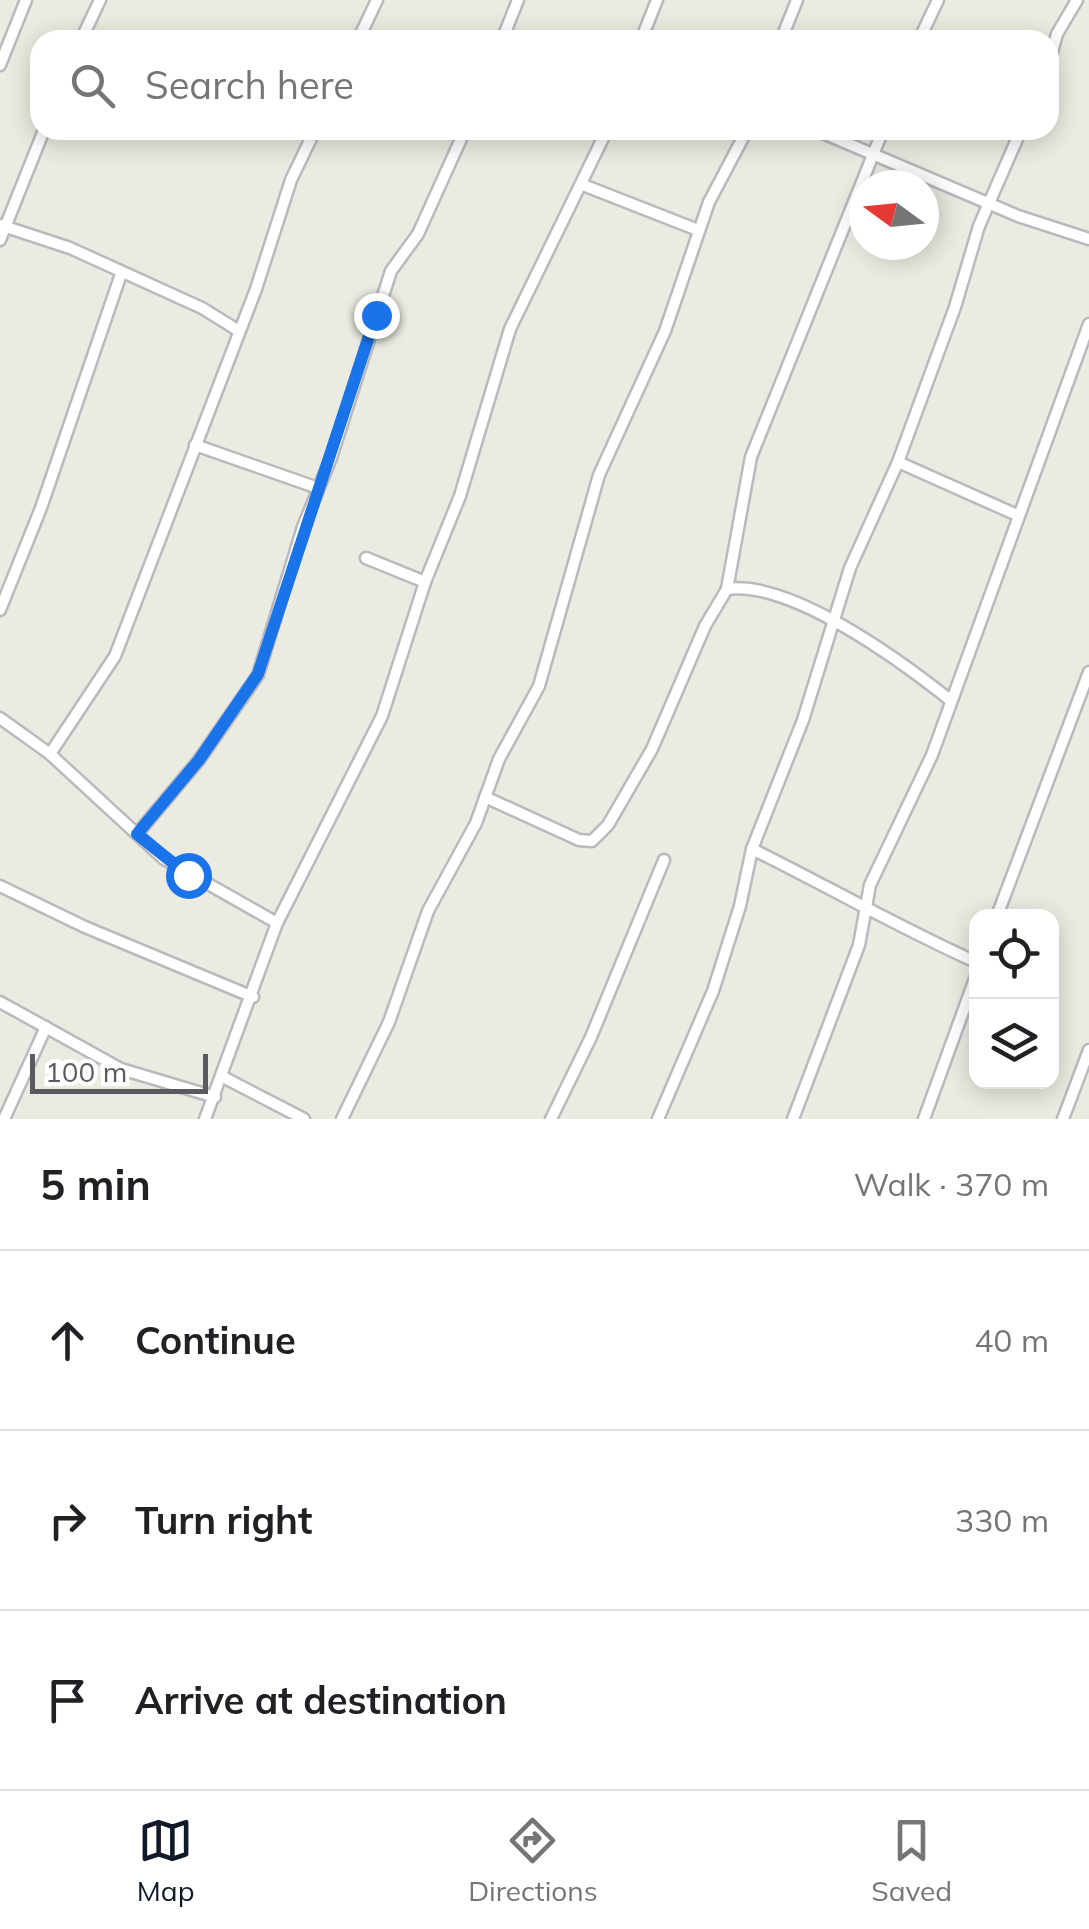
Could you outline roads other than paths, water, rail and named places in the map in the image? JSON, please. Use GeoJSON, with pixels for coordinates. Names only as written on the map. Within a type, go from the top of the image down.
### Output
{"type":"FeatureCollection","features":[{"type":"Feature","properties":{"kind":"street"},"geometry":{"type":"LineString","coordinates":[[0,65],[26,0]]}},
{"type":"Feature","properties":{"kind":"street"},"geometry":{"type":"LineString","coordinates":[[86,30],[100,0]]}},
{"type":"Feature","properties":{"kind":"street"},"geometry":{"type":"LineString","coordinates":[[363,30],[377,0]]}},
{"type":"Feature","properties":{"kind":"street"},"geometry":{"type":"LineString","coordinates":[[506,30],[518,0]]}},
{"type":"Feature","properties":{"kind":"street"},"geometry":{"type":"LineString","coordinates":[[646,30],[657,0]]}},
{"type":"Feature","properties":{"kind":"street"},"geometry":{"type":"LineString","coordinates":[[786,30],[797,0]]}},
{"type":"Feature","properties":{"kind":"street"},"geometry":{"type":"LineString","coordinates":[[924,30],[938,0]]}},
{"type":"Feature","properties":{"kind":"street"},"geometry":{"type":"LineString","coordinates":[[1058,30],[1077,0]]}},
{"type":"Feature","properties":{"kind":"street"},"geometry":{"type":"LineString","coordinates":[[0,240],[2,226],[40,140]]}},
{"type":"Feature","properties":{"kind":"street"},"geometry":{"type":"LineString","coordinates":[[50,754],[114,656],[310,140]]}},
{"type":"Feature","properties":{"kind":"street"},"geometry":{"type":"LineString","coordinates":[[137,834],[207,749],[258,674],[391,271],[418,234],[460,140]]}},
{"type":"Feature","properties":{"kind":"street"},"geometry":{"type":"LineString","coordinates":[[206,1119],[278,923],[374,735],[425,582],[460,496],[510,330],[603,140]]}},
{"type":"Feature","properties":{"kind":"street"},"geometry":{"type":"LineString","coordinates":[[342,1119],[388,1022],[428,912],[476,823],[500,758],[539,686],[599,475],[665,332],[698,230],[742,140]]}},
{"type":"Feature","properties":{"kind":"street"},"geometry":{"type":"LineString","coordinates":[[841,140],[990,204],[1089,239]]}},
{"type":"Feature","properties":{"kind":"street"},"geometry":{"type":"LineString","coordinates":[[484,798],[578,840],[592,840],[608,825],[652,749],[705,626],[727,589],[751,457],[878,140]]}},
{"type":"Feature","properties":{"kind":"street"},"geometry":{"type":"LineString","coordinates":[[658,1119],[713,991],[740,906],[752,849],[803,720],[850,568],[898,462],[1017,140]]}},
{"type":"Feature","properties":{"kind":"street"},"geometry":{"type":"LineString","coordinates":[[583,185],[698,230]]}},
{"type":"Feature","properties":{"kind":"street"},"geometry":{"type":"LineString","coordinates":[[2,226],[70,248],[202,308],[239,331]]}},
{"type":"Feature","properties":{"kind":"street"},"geometry":{"type":"LineString","coordinates":[[0,610],[41,508],[121,274]]}},
{"type":"Feature","properties":{"kind":"street"},"geometry":{"type":"LineString","coordinates":[[793,1119],[859,944],[863,909],[880,861],[932,754],[1089,324]]}},
{"type":"Feature","properties":{"kind":"street"},"geometry":{"type":"LineString","coordinates":[[196,445],[318,488]]}},
{"type":"Feature","properties":{"kind":"street"},"geometry":{"type":"LineString","coordinates":[[898,462],[1017,515]]}},
{"type":"Feature","properties":{"kind":"street"},"geometry":{"type":"LineString","coordinates":[[366,558],[425,582]]}},
{"type":"Feature","properties":{"kind":"street"},"geometry":{"type":"LineString","coordinates":[[727,589],[760,590],[832,621],[892,654],[950,700]]}},
{"type":"Feature","properties":{"kind":"street"},"geometry":{"type":"LineString","coordinates":[[1001,909],[1089,672]]}},
{"type":"Feature","properties":{"kind":"street"},"geometry":{"type":"LineString","coordinates":[[0,718],[50,754],[188,875],[278,923]]}},
{"type":"Feature","properties":{"kind":"street"},"geometry":{"type":"LineString","coordinates":[[752,849],[828,886],[863,909],[969,959]]}},
{"type":"Feature","properties":{"kind":"street"},"geometry":{"type":"LineString","coordinates":[[551,1119],[591,1037],[664,860]]}},
{"type":"Feature","properties":{"kind":"street"},"geometry":{"type":"LineString","coordinates":[[0,886],[85,928],[253,997]]}},
{"type":"Feature","properties":{"kind":"street"},"geometry":{"type":"LineString","coordinates":[[924,1119],[969,995]]}},
{"type":"Feature","properties":{"kind":"street"},"geometry":{"type":"LineString","coordinates":[[0,1002],[122,1069],[215,1097]]}},
{"type":"Feature","properties":{"kind":"street"},"geometry":{"type":"LineString","coordinates":[[4,1119],[46,1027]]}},
{"type":"Feature","properties":{"kind":"street"},"geometry":{"type":"LineString","coordinates":[[1063,1119],[1089,1050]]}},
{"type":"Feature","properties":{"kind":"street"},"geometry":{"type":"LineString","coordinates":[[222,1078],[304,1119]]}}]}
